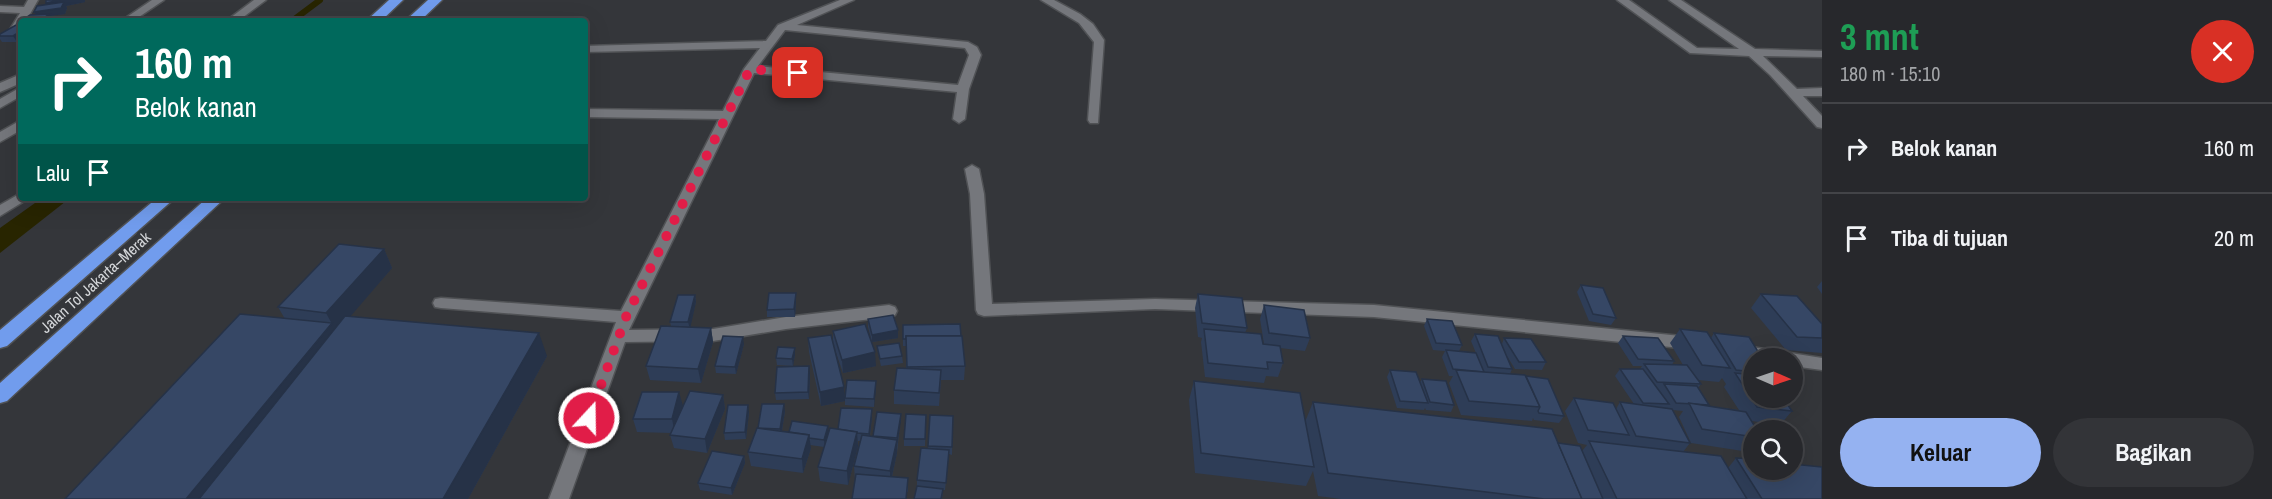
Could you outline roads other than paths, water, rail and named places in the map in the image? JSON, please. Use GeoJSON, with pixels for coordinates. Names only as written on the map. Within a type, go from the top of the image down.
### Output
{"type":"FeatureCollection","features":[{"type":"Feature","properties":{"kind":"highway"},"geometry":{"type":"LineString","coordinates":[[376,18],[397,0]]}},
{"type":"Feature","properties":{"kind":"highway"},"geometry":{"type":"LineString","coordinates":[[415,18],[435,0]]}},
{"type":"Feature","properties":{"kind":"highway","name":"Jalan Tol Jakarta–Merak"},"geometry":{"type":"LineString","coordinates":[[0,341],[163,201]]}},
{"type":"Feature","properties":{"kind":"highway","name":"Jalan Tol Jakarta–Merak"},"geometry":{"type":"LineString","coordinates":[[0,394],[214,201]]}},
{"type":"Feature","properties":{"kind":"street"},"geometry":{"type":"LineString","coordinates":[[22,18],[33,0]]}},
{"type":"Feature","properties":{"kind":"street"},"geometry":{"type":"LineString","coordinates":[[131,18],[159,0]]}},
{"type":"Feature","properties":{"kind":"street"},"geometry":{"type":"LineString","coordinates":[[235,18],[261,0]]}},
{"type":"Feature","properties":{"kind":"street"},"geometry":{"type":"LineString","coordinates":[[559,499],[626,317],[750,69],[782,27],[849,0]]}},
{"type":"Feature","properties":{"kind":"street"},"geometry":{"type":"LineString","coordinates":[[1046,0],[1082,20],[1096,33],[1099,41],[1094,120]]}},
{"type":"Feature","properties":{"kind":"street"},"geometry":{"type":"LineString","coordinates":[[1622,0],[1694,51],[1822,54]]}},
{"type":"Feature","properties":{"kind":"street"},"geometry":{"type":"LineString","coordinates":[[1674,0],[1753,53],[1774,72],[1822,124]]}},
{"type":"Feature","properties":{"kind":"street"},"geometry":{"type":"LineString","coordinates":[[0,9],[26,10]]}},
{"type":"Feature","properties":{"kind":"street"},"geometry":{"type":"LineString","coordinates":[[15,31],[18,25]]}},
{"type":"Feature","properties":{"kind":"street"},"geometry":{"type":"LineString","coordinates":[[782,27],[968,45],[973,49],[975,55],[963,89],[959,119]]}},
{"type":"Feature","properties":{"kind":"street"},"geometry":{"type":"LineString","coordinates":[[588,49],[769,44]]}},
{"type":"Feature","properties":{"kind":"street"},"geometry":{"type":"LineString","coordinates":[[750,69],[963,89]]}},
{"type":"Feature","properties":{"kind":"street"},"geometry":{"type":"LineString","coordinates":[[2,85],[18,79]]}},
{"type":"Feature","properties":{"kind":"street"},"geometry":{"type":"LineString","coordinates":[[2,85],[18,85]]}},
{"type":"Feature","properties":{"kind":"street"},"geometry":{"type":"LineString","coordinates":[[1792,93],[1822,92]]}},
{"type":"Feature","properties":{"kind":"street"},"geometry":{"type":"LineString","coordinates":[[1,103],[18,93]]}},
{"type":"Feature","properties":{"kind":"street"},"geometry":{"type":"LineString","coordinates":[[588,113],[727,116]]}},
{"type":"Feature","properties":{"kind":"street"},"geometry":{"type":"LineString","coordinates":[[0,138],[18,126]]}},
{"type":"Feature","properties":{"kind":"street"},"geometry":{"type":"LineString","coordinates":[[972,169],[977,195],[984,310],[1155,304],[1374,311],[1673,340],[1743,351]]}},
{"type":"Feature","properties":{"kind":"street"},"geometry":{"type":"LineString","coordinates":[[0,212],[18,199]]}},
{"type":"Feature","properties":{"kind":"street"},"geometry":{"type":"LineString","coordinates":[[441,303],[626,317]]}},
{"type":"Feature","properties":{"kind":"street"},"geometry":{"type":"LineString","coordinates":[[619,336],[713,335],[786,323],[890,311]]}},
{"type":"Feature","properties":{"kind":"street"},"geometry":{"type":"LineString","coordinates":[[1803,361],[1822,364]]}},
{"type":"Feature","properties":{"kind":"waterway"},"geometry":{"type":"LineString","coordinates":[[296,18],[320,0]]}}]}
